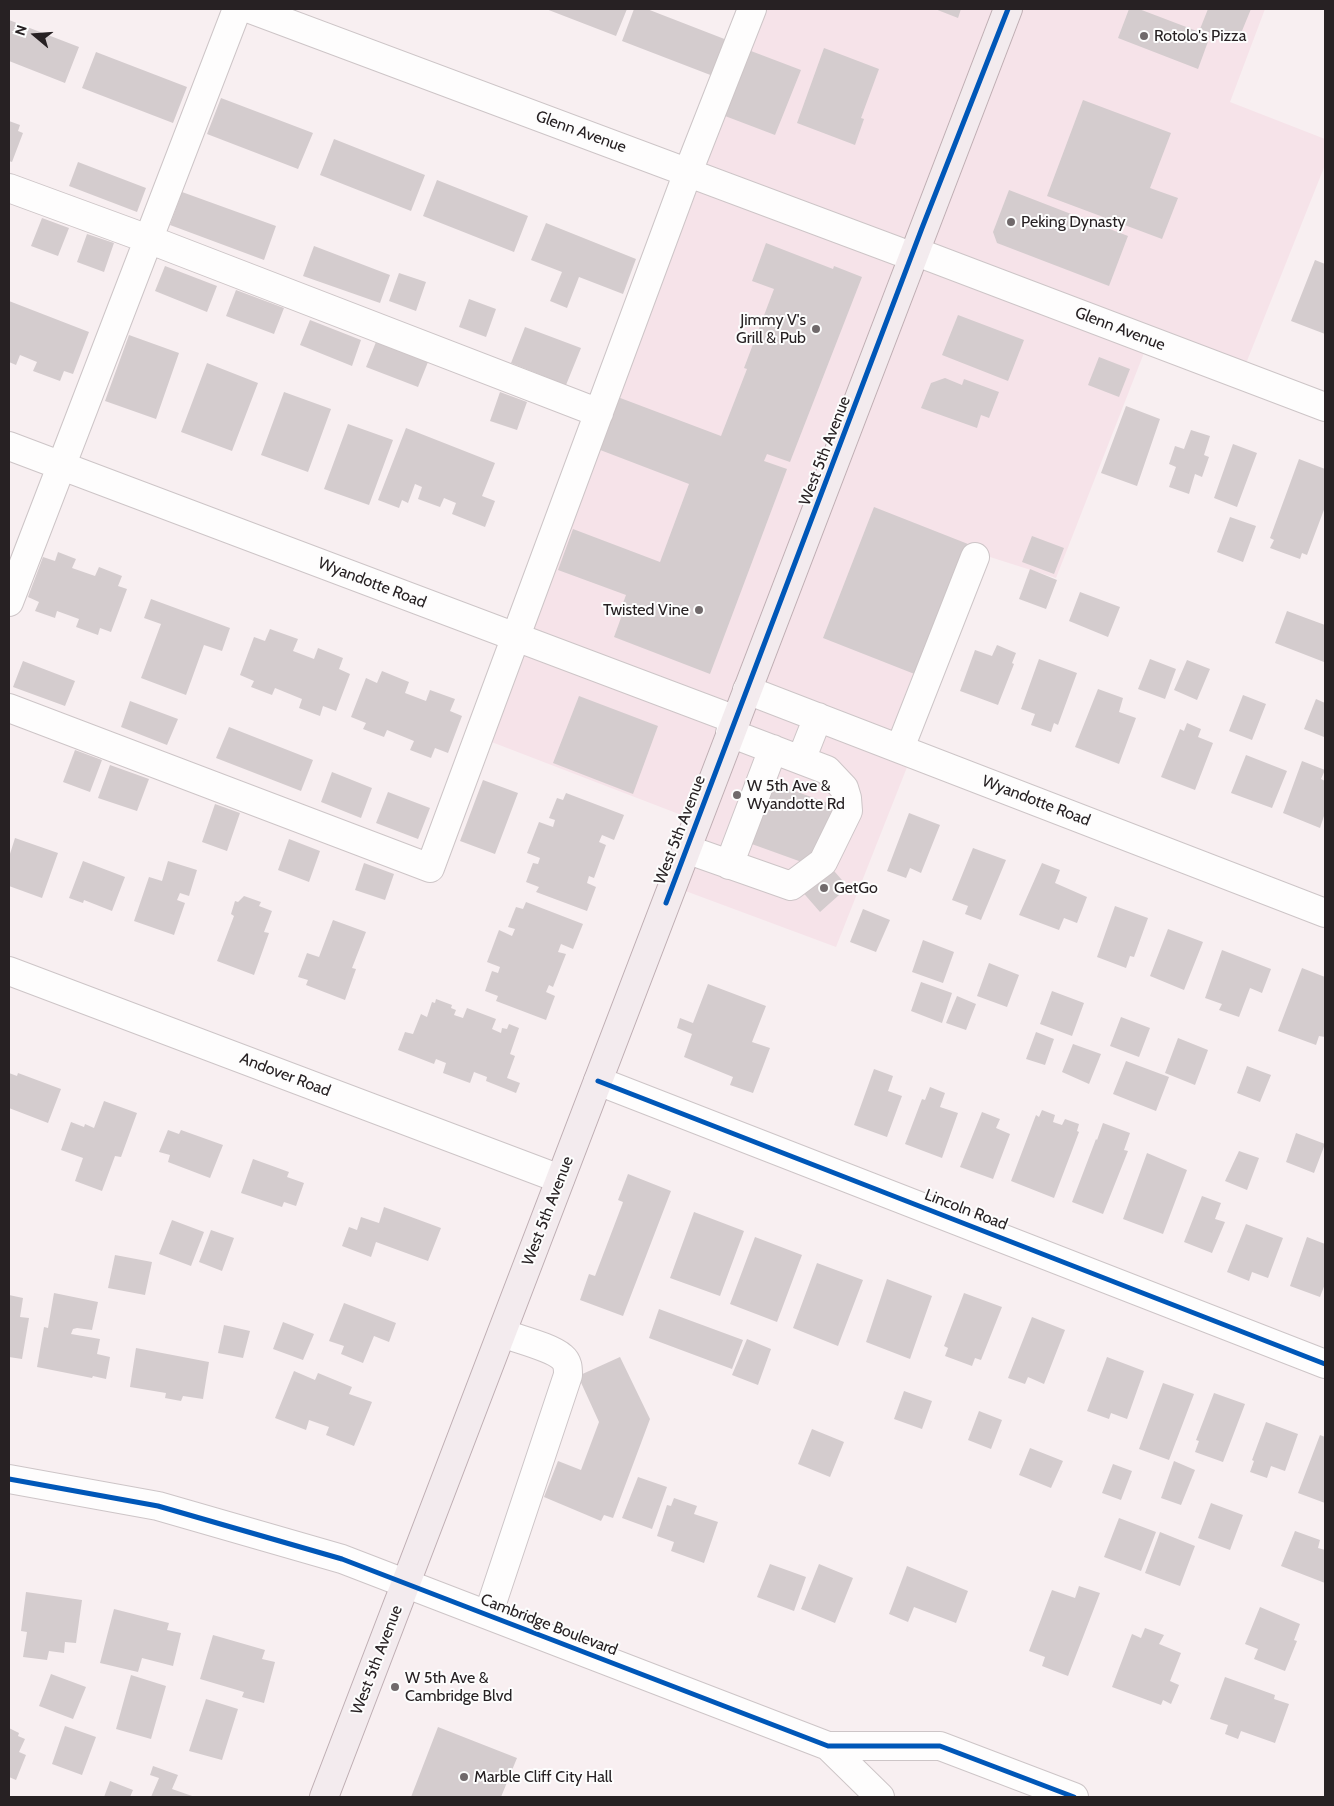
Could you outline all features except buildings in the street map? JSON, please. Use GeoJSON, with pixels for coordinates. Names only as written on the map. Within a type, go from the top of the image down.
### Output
{"type":"FeatureCollection","features":[{"type":"Feature","properties":{"kind":"main road","name":"West 5th Avenue"},"geometry":{"type":"LineString","coordinates":[[324,1797],[912,254],[1008,9]]}},
{"type":"Feature","properties":{"kind":"street"},"geometry":{"type":"LineString","coordinates":[[9,602],[60,465],[237,9]]}},
{"type":"Feature","properties":{"kind":"street","name":"Glenn Avenue"},"geometry":{"type":"LineString","coordinates":[[250,9],[1325,407]]}},
{"type":"Feature","properties":{"kind":"street"},"geometry":{"type":"LineString","coordinates":[[9,708],[430,868],[688,172],[752,9]]}},
{"type":"Feature","properties":{"kind":"street"},"geometry":{"type":"LineString","coordinates":[[9,188],[148,239],[599,413]]}},
{"type":"Feature","properties":{"kind":"street","name":"Wyandotte Road"},"geometry":{"type":"LineString","coordinates":[[9,446],[515,637],[733,727],[773,749],[827,770],[844,788],[848,811],[823,862],[791,886],[729,865]]}},
{"type":"Feature","properties":{"kind":"street"},"geometry":{"type":"LineString","coordinates":[[900,748],[975,557]]}},
{"type":"Feature","properties":{"kind":"street","name":"Wyandotte Road"},"geometry":{"type":"LineString","coordinates":[[747,690],[1325,913]]}},
{"type":"Feature","properties":{"kind":"street"},"geometry":{"type":"LineString","coordinates":[[802,760],[818,717]]}},
{"type":"Feature","properties":{"kind":"street"},"geometry":{"type":"LineString","coordinates":[[686,849],[729,865],[773,749]]}},
{"type":"Feature","properties":{"kind":"street","name":"Andover Road"},"geometry":{"type":"LineString","coordinates":[[9,971],[560,1179]]}},
{"type":"Feature","properties":{"kind":"street","name":"Lincoln Road"},"geometry":{"type":"LineString","coordinates":[[598,1081],[1325,1364]]}},
{"type":"Feature","properties":{"kind":"street"},"geometry":{"type":"LineString","coordinates":[[488,1615],[568,1375],[568,1365],[562,1357],[550,1350],[502,1333]]}},
{"type":"Feature","properties":{"kind":"street","name":"Cambridge Boulevard"},"geometry":{"type":"LineString","coordinates":[[9,1479],[158,1506],[342,1559],[828,1746],[940,1746],[1074,1797]]}},
{"type":"Feature","properties":{"kind":"street","name":"Cambridge Boulevard"},"geometry":{"type":"LineString","coordinates":[[828,1746],[880,1797]]}},
{"type":"Feature","properties":{"kind":"shaded area"},"geometry":{"type":"Polygon","coordinates":[[[751,9],[1265,9],[1230,102],[1325,139],[1325,165],[1243,371],[1151,335],[1056,578],[990,557],[836,947],[672,886],[697,821],[476,736],[751,9]]]}},
{"type":"Feature","properties":{"kind":"cycle path"},"geometry":{"type":"LineString","coordinates":[[666,903],[922,228],[1008,9]]}},
{"type":"Feature","properties":{"kind":"cycle path"},"geometry":{"type":"LineString","coordinates":[[598,1081],[1325,1364]]}},
{"type":"Feature","properties":{"kind":"cycle path"},"geometry":{"type":"LineString","coordinates":[[9,1479],[158,1506],[342,1559],[828,1746],[940,1746],[1074,1797]]}},
{"type":"Feature","properties":{"kind":"place","name":"Rotolo's Pizza"},"geometry":{"type":"Point","coordinates":[1144,36]}},
{"type":"Feature","properties":{"kind":"place","name":"Peking Dynasty"},"geometry":{"type":"Point","coordinates":[1011,222]}},
{"type":"Feature","properties":{"kind":"place","name":"Jimmy V's Grill & Pub"},"geometry":{"type":"Point","coordinates":[816,329]}},
{"type":"Feature","properties":{"kind":"place","name":"Twisted Vine"},"geometry":{"type":"Point","coordinates":[699,610]}},
{"type":"Feature","properties":{"kind":"place","name":"W 5th Ave & Wyandotte Rd"},"geometry":{"type":"Point","coordinates":[737,795]}},
{"type":"Feature","properties":{"kind":"place","name":"GetGo"},"geometry":{"type":"Point","coordinates":[824,888]}},
{"type":"Feature","properties":{"kind":"place","name":"W 5th Ave & Cambridge Blvd"},"geometry":{"type":"Point","coordinates":[395,1687]}},
{"type":"Feature","properties":{"kind":"place","name":"Marble Cliff City Hall"},"geometry":{"type":"Point","coordinates":[464,1777]}}]}
